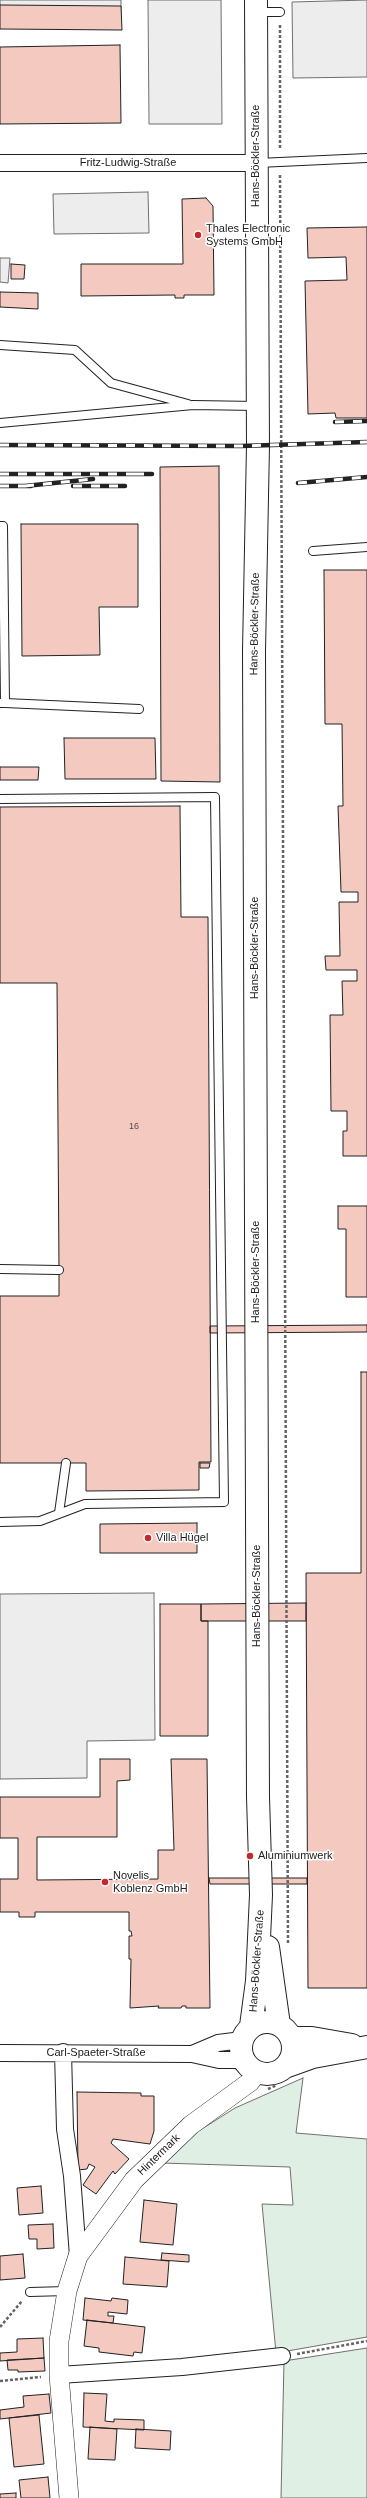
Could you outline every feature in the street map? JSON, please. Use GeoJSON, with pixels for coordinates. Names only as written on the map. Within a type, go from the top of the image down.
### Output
{"type":"FeatureCollection","features":[{"type":"Feature","properties":{"kind":"main road","name":"Hans-Böckler-Straße"},"geometry":{"type":"LineString","coordinates":[[248,2050],[257,1981],[261,1895],[258,1773],[254,659],[258,406],[256,6]]}},
{"type":"Feature","properties":{"kind":"main road","name":"Hans-Böckler-Straße"},"geometry":{"type":"LineString","coordinates":[[261,1895],[285,2031]]}},
{"type":"Feature","properties":{"kind":"main road","name":"Carl-Spaeter-Straße"},"geometry":{"type":"LineString","coordinates":[[270,2022],[285,2031],[312,2038],[366,2047],[313,2057],[273,2073],[248,2050],[270,2022]]}},
{"type":"Feature","properties":{"kind":"main road"},"geometry":{"type":"LineString","coordinates":[[285,2031],[292,2054],[285,2067]]}},
{"type":"Feature","properties":{"kind":"street","name":"Fritz-Ludwig-Straße"},"geometry":{"type":"LineString","coordinates":[[0,163],[256,163]]}},
{"type":"Feature","properties":{"kind":"street","name":"Carl-Spaeter-Straße"},"geometry":{"type":"LineString","coordinates":[[0,2053],[63,2052],[192,2054],[218,2044],[248,2050]]}},
{"type":"Feature","properties":{"kind":"street","name":"Hintermark"},"geometry":{"type":"LineString","coordinates":[[69,2498],[59,2375],[61,2318],[67,2291],[78,2256],[134,2180],[191,2125],[250,2082],[248,2050]]}},
{"type":"Feature","properties":{"kind":"street","name":"Hintermark"},"geometry":{"type":"LineString","coordinates":[[63,2052],[65,2129],[72,2176],[78,2256]]}},
{"type":"Feature","properties":{"kind":"street"},"geometry":{"type":"LineString","coordinates":[[59,2375],[182,2367],[282,2356]]}},
{"type":"Feature","properties":{"kind":"lane"},"geometry":{"type":"LineString","coordinates":[[256,6],[280,12]]}},
{"type":"Feature","properties":{"kind":"lane"},"geometry":{"type":"LineString","coordinates":[[256,163],[367,158]]}},
{"type":"Feature","properties":{"kind":"lane"},"geometry":{"type":"LineString","coordinates":[[0,345],[75,350],[111,383],[193,405]]}},
{"type":"Feature","properties":{"kind":"lane"},"geometry":{"type":"LineString","coordinates":[[0,423],[193,405],[258,406]]}},
{"type":"Feature","properties":{"kind":"lane"},"geometry":{"type":"LineString","coordinates":[[0,526],[3,526],[2,703],[139,708]]}},
{"type":"Feature","properties":{"kind":"lane"},"geometry":{"type":"LineString","coordinates":[[313,551],[367,547]]}},
{"type":"Feature","properties":{"kind":"lane"},"geometry":{"type":"LineString","coordinates":[[0,799],[215,797],[224,1502],[85,1504],[40,1521],[0,1522]]}},
{"type":"Feature","properties":{"kind":"lane"},"geometry":{"type":"LineString","coordinates":[[0,1269],[59,1270]]}},
{"type":"Feature","properties":{"kind":"lane"},"geometry":{"type":"LineString","coordinates":[[59,1513],[66,1463]]}},
{"type":"Feature","properties":{"kind":"lane"},"geometry":{"type":"LineString","coordinates":[[30,2292],[67,2291]]}},
{"type":"Feature","properties":{"kind":"path"},"geometry":{"type":"LineString","coordinates":[[280,12],[288,1948]]}},
{"type":"Feature","properties":{"kind":"path"},"geometry":{"type":"LineString","coordinates":[[0,2327],[30,2292]]}},
{"type":"Feature","properties":{"kind":"path"},"geometry":{"type":"LineString","coordinates":[[282,2356],[367,2341]]}},
{"type":"Feature","properties":{"kind":"path"},"geometry":{"type":"LineString","coordinates":[[0,2381],[59,2375]]}},
{"type":"Feature","properties":{"kind":"green space"},"geometry":{"type":"Polygon","coordinates":[[[303,2078],[296,2133],[367,2139],[367,2337],[276,2353],[262,2204],[293,2205],[290,2167],[161,2163],[186,2139],[235,2108],[303,2078]]]}},
{"type":"Feature","properties":{"kind":"green space"},"geometry":{"type":"Polygon","coordinates":[[[367,2348],[367,2498],[281,2498],[284,2361],[367,2348]]]}},
{"type":"Feature","properties":{"kind":"shaded area"},"geometry":{"type":"Polygon","coordinates":[[[0,0],[121,0],[121,19],[0,19],[0,0]]]}},
{"type":"Feature","properties":{"kind":"shaded area"},"geometry":{"type":"Polygon","coordinates":[[[148,0],[221,0],[222,124],[149,124],[148,0]]]}},
{"type":"Feature","properties":{"kind":"shaded area"},"geometry":{"type":"Polygon","coordinates":[[[367,0],[367,77],[293,78],[292,2],[367,0]]]}},
{"type":"Feature","properties":{"kind":"shaded area"},"geometry":{"type":"Polygon","coordinates":[[[148,192],[149,233],[54,234],[53,194],[148,192]]]}},
{"type":"Feature","properties":{"kind":"shaded area"},"geometry":{"type":"Polygon","coordinates":[[[0,258],[10,258],[8,283],[0,282],[0,258]]]}},
{"type":"Feature","properties":{"kind":"shaded area"},"geometry":{"type":"Polygon","coordinates":[[[154,1593],[155,1740],[87,1741],[87,1778],[0,1779],[0,1594],[154,1593]]]}},
{"type":"Feature","properties":{"kind":"building"},"geometry":{"type":"Polygon","coordinates":[[[0,5],[121,6],[122,30],[0,29],[0,5]]]}},
{"type":"Feature","properties":{"kind":"building"},"geometry":{"type":"Polygon","coordinates":[[[120,45],[121,123],[0,124],[0,47],[120,45]]]}},
{"type":"Feature","properties":{"kind":"building","name":"Thales Electronic Systems GmbH"},"geometry":{"type":"Polygon","coordinates":[[[206,198],[213,206],[214,295],[184,295],[184,298],[175,298],[175,295],[81,296],[81,264],[183,264],[182,199],[206,198]]]}},
{"type":"Feature","properties":{"kind":"building"},"geometry":{"type":"Polygon","coordinates":[[[367,227],[367,418],[336,418],[335,413],[308,414],[305,281],[347,280],[346,257],[308,258],[307,228],[367,227]]]}},
{"type":"Feature","properties":{"kind":"building"},"geometry":{"type":"Polygon","coordinates":[[[11,264],[25,265],[24,279],[11,279],[11,264]]]}},
{"type":"Feature","properties":{"kind":"building"},"geometry":{"type":"Polygon","coordinates":[[[0,292],[38,293],[38,309],[0,307],[0,292]]]}},
{"type":"Feature","properties":{"kind":"building"},"geometry":{"type":"Polygon","coordinates":[[[219,466],[220,782],[161,781],[160,467],[219,466]]]}},
{"type":"Feature","properties":{"kind":"building"},"geometry":{"type":"Polygon","coordinates":[[[21,524],[138,524],[138,607],[99,607],[100,655],[22,656],[21,524]]]}},
{"type":"Feature","properties":{"kind":"building"},"geometry":{"type":"Polygon","coordinates":[[[324,570],[367,570],[367,1156],[343,1156],[343,1131],[347,1131],[347,1111],[331,1111],[330,1015],[343,1015],[342,981],[357,981],[357,970],[326,970],[325,956],[340,956],[339,902],[358,902],[358,892],[341,892],[338,806],[343,806],[342,724],[325,724],[324,570]]]}},
{"type":"Feature","properties":{"kind":"building"},"geometry":{"type":"Polygon","coordinates":[[[64,738],[155,738],[156,779],[65,779],[64,738]]]}},
{"type":"Feature","properties":{"kind":"building"},"geometry":{"type":"Polygon","coordinates":[[[0,767],[39,767],[38,780],[0,780],[0,767]]]}},
{"type":"Feature","properties":{"kind":"building"},"geometry":{"type":"Polygon","coordinates":[[[180,806],[181,917],[208,917],[211,1462],[199,1462],[199,1490],[86,1491],[86,1463],[0,1463],[0,1296],[59,1296],[59,1270],[57,983],[0,983],[0,807],[180,806]]]}},
{"type":"Feature","properties":{"kind":"building"},"geometry":{"type":"Polygon","coordinates":[[[338,1206],[367,1206],[367,1297],[346,1297],[346,1229],[338,1229],[338,1206]]]}},
{"type":"Feature","properties":{"kind":"building"},"geometry":{"type":"Polygon","coordinates":[[[367,1325],[367,1332],[210,1333],[210,1326],[367,1325]]]}},
{"type":"Feature","properties":{"kind":"building"},"geometry":{"type":"Polygon","coordinates":[[[361,1372],[367,1372],[367,1988],[308,1988],[306,1573],[361,1573],[361,1372]]]}},
{"type":"Feature","properties":{"kind":"building"},"geometry":{"type":"Polygon","coordinates":[[[200,1463],[210,1463],[209,1468],[200,1468],[200,1463]]]}},
{"type":"Feature","properties":{"kind":"building","name":"Villa Hügel"},"geometry":{"type":"Polygon","coordinates":[[[197,1523],[197,1553],[100,1553],[100,1524],[197,1523]]]}},
{"type":"Feature","properties":{"kind":"building"},"geometry":{"type":"Polygon","coordinates":[[[306,1603],[306,1621],[201,1621],[201,1604],[306,1603]]]}},
{"type":"Feature","properties":{"kind":"building"},"geometry":{"type":"Polygon","coordinates":[[[160,1604],[201,1604],[201,1621],[208,1621],[208,1736],[160,1736],[160,1604]]]}},
{"type":"Feature","properties":{"kind":"building","name":"Novelis Koblenz GmbH"},"geometry":{"type":"Polygon","coordinates":[[[100,1759],[130,1759],[130,1780],[117,1781],[117,1837],[37,1837],[37,1880],[158,1879],[158,1850],[174,1850],[171,1759],[207,1759],[210,2008],[186,2008],[186,2006],[182,2006],[181,2008],[158,2008],[159,2006],[130,2008],[131,1959],[129,1959],[129,1936],[132,1936],[131,1931],[129,1931],[129,1912],[35,1912],[35,1917],[19,1917],[19,1912],[0,1912],[0,1879],[18,1879],[18,1838],[0,1838],[0,1797],[100,1797],[100,1759]]]}},
{"type":"Feature","properties":{"kind":"building"},"geometry":{"type":"Polygon","coordinates":[[[209,1878],[307,1878],[307,1884],[210,1884],[209,1878]]]}},
{"type":"Feature","properties":{"kind":"building"},"geometry":{"type":"Polygon","coordinates":[[[77,2092],[141,2093],[141,2096],[154,2096],[154,2131],[150,2144],[113,2139],[111,2143],[129,2159],[115,2174],[113,2171],[96,2194],[83,2185],[95,2167],[89,2164],[87,2169],[78,2170],[77,2092]]]}},
{"type":"Feature","properties":{"kind":"building"},"geometry":{"type":"Polygon","coordinates":[[[41,2186],[43,2213],[19,2215],[17,2188],[41,2186]]]}},
{"type":"Feature","properties":{"kind":"building"},"geometry":{"type":"Polygon","coordinates":[[[144,2200],[177,2204],[173,2245],[140,2242],[144,2200]]]}},
{"type":"Feature","properties":{"kind":"building"},"geometry":{"type":"Polygon","coordinates":[[[53,2224],[54,2248],[37,2249],[37,2239],[29,2239],[28,2225],[53,2224]]]}},
{"type":"Feature","properties":{"kind":"building"},"geometry":{"type":"Polygon","coordinates":[[[162,2253],[189,2255],[189,2262],[161,2260],[162,2253]]]}},
{"type":"Feature","properties":{"kind":"building"},"geometry":{"type":"Polygon","coordinates":[[[23,2254],[25,2278],[0,2280],[0,2256],[23,2254]]]}},
{"type":"Feature","properties":{"kind":"building"},"geometry":{"type":"Polygon","coordinates":[[[125,2257],[169,2261],[167,2287],[123,2284],[125,2257]]]}},
{"type":"Feature","properties":{"kind":"building"},"geometry":{"type":"Polygon","coordinates":[[[85,2298],[111,2301],[112,2298],[128,2300],[127,2314],[108,2312],[108,2316],[114,2316],[113,2323],[83,2320],[85,2298]]]}},
{"type":"Feature","properties":{"kind":"building"},"geometry":{"type":"Polygon","coordinates":[[[87,2320],[145,2327],[142,2353],[134,2352],[133,2356],[99,2352],[99,2348],[84,2346],[87,2320]]]}},
{"type":"Feature","properties":{"kind":"building"},"geometry":{"type":"Polygon","coordinates":[[[43,2338],[44,2358],[0,2361],[0,2353],[17,2352],[17,2339],[43,2338]]]}},
{"type":"Feature","properties":{"kind":"building"},"geometry":{"type":"Polygon","coordinates":[[[44,2358],[45,2371],[18,2372],[18,2370],[8,2370],[7,2360],[44,2358]]]}},
{"type":"Feature","properties":{"kind":"building"},"geometry":{"type":"Polygon","coordinates":[[[84,2393],[107,2394],[105,2421],[114,2422],[114,2419],[144,2420],[144,2430],[83,2427],[84,2393]]]}},
{"type":"Feature","properties":{"kind":"building"},"geometry":{"type":"Polygon","coordinates":[[[49,2394],[51,2413],[0,2419],[0,2410],[24,2407],[23,2396],[49,2394]]]}},
{"type":"Feature","properties":{"kind":"building"},"geometry":{"type":"Polygon","coordinates":[[[39,2415],[44,2464],[14,2467],[9,2418],[39,2415]]]}},
{"type":"Feature","properties":{"kind":"building"},"geometry":{"type":"Polygon","coordinates":[[[90,2427],[117,2429],[115,2460],[88,2459],[90,2427]]]}},
{"type":"Feature","properties":{"kind":"building"},"geometry":{"type":"Polygon","coordinates":[[[136,2429],[171,2431],[170,2450],[135,2448],[136,2429]]]}},
{"type":"Feature","properties":{"kind":"building"},"geometry":{"type":"Polygon","coordinates":[[[48,2477],[50,2498],[21,2498],[19,2480],[48,2477]]]}},
{"type":"Feature","properties":{"kind":"building"},"geometry":{"type":"Polygon","coordinates":[[[16,2493],[16,2498],[0,2498],[0,2494],[16,2493]]]}},
{"type":"Feature","properties":{"kind":"railway"},"geometry":{"type":"LineString","coordinates":[[335,422],[367,421]]}},
{"type":"Feature","properties":{"kind":"railway"},"geometry":{"type":"LineString","coordinates":[[0,445],[241,446],[367,442]]}},
{"type":"Feature","properties":{"kind":"railway"},"geometry":{"type":"LineString","coordinates":[[0,474],[139,474]]}},
{"type":"Feature","properties":{"kind":"railway"},"geometry":{"type":"LineString","coordinates":[[135,474],[152,474]]}},
{"type":"Feature","properties":{"kind":"railway"},"geometry":{"type":"LineString","coordinates":[[298,483],[367,477]]}},
{"type":"Feature","properties":{"kind":"railway"},"geometry":{"type":"LineString","coordinates":[[25,486],[93,479]]}},
{"type":"Feature","properties":{"kind":"railway"},"geometry":{"type":"LineString","coordinates":[[0,486],[31,486]]}},
{"type":"Feature","properties":{"kind":"railway"},"geometry":{"type":"LineString","coordinates":[[73,486],[125,486]]}},
{"type":"Feature","properties":{"kind":"place","name":"Thales Electronic Systems GmbH"},"geometry":{"type":"Point","coordinates":[198,235]}},
{"type":"Feature","properties":{"kind":"place","name":"Villa Hügel"},"geometry":{"type":"Point","coordinates":[148,1538]}},
{"type":"Feature","properties":{"kind":"place","name":"Aluminiumwerk"},"geometry":{"type":"Point","coordinates":[250,1856]}},
{"type":"Feature","properties":{"kind":"place","name":"Novelis Koblenz GmbH"},"geometry":{"type":"Point","coordinates":[105,1882]}}]}
